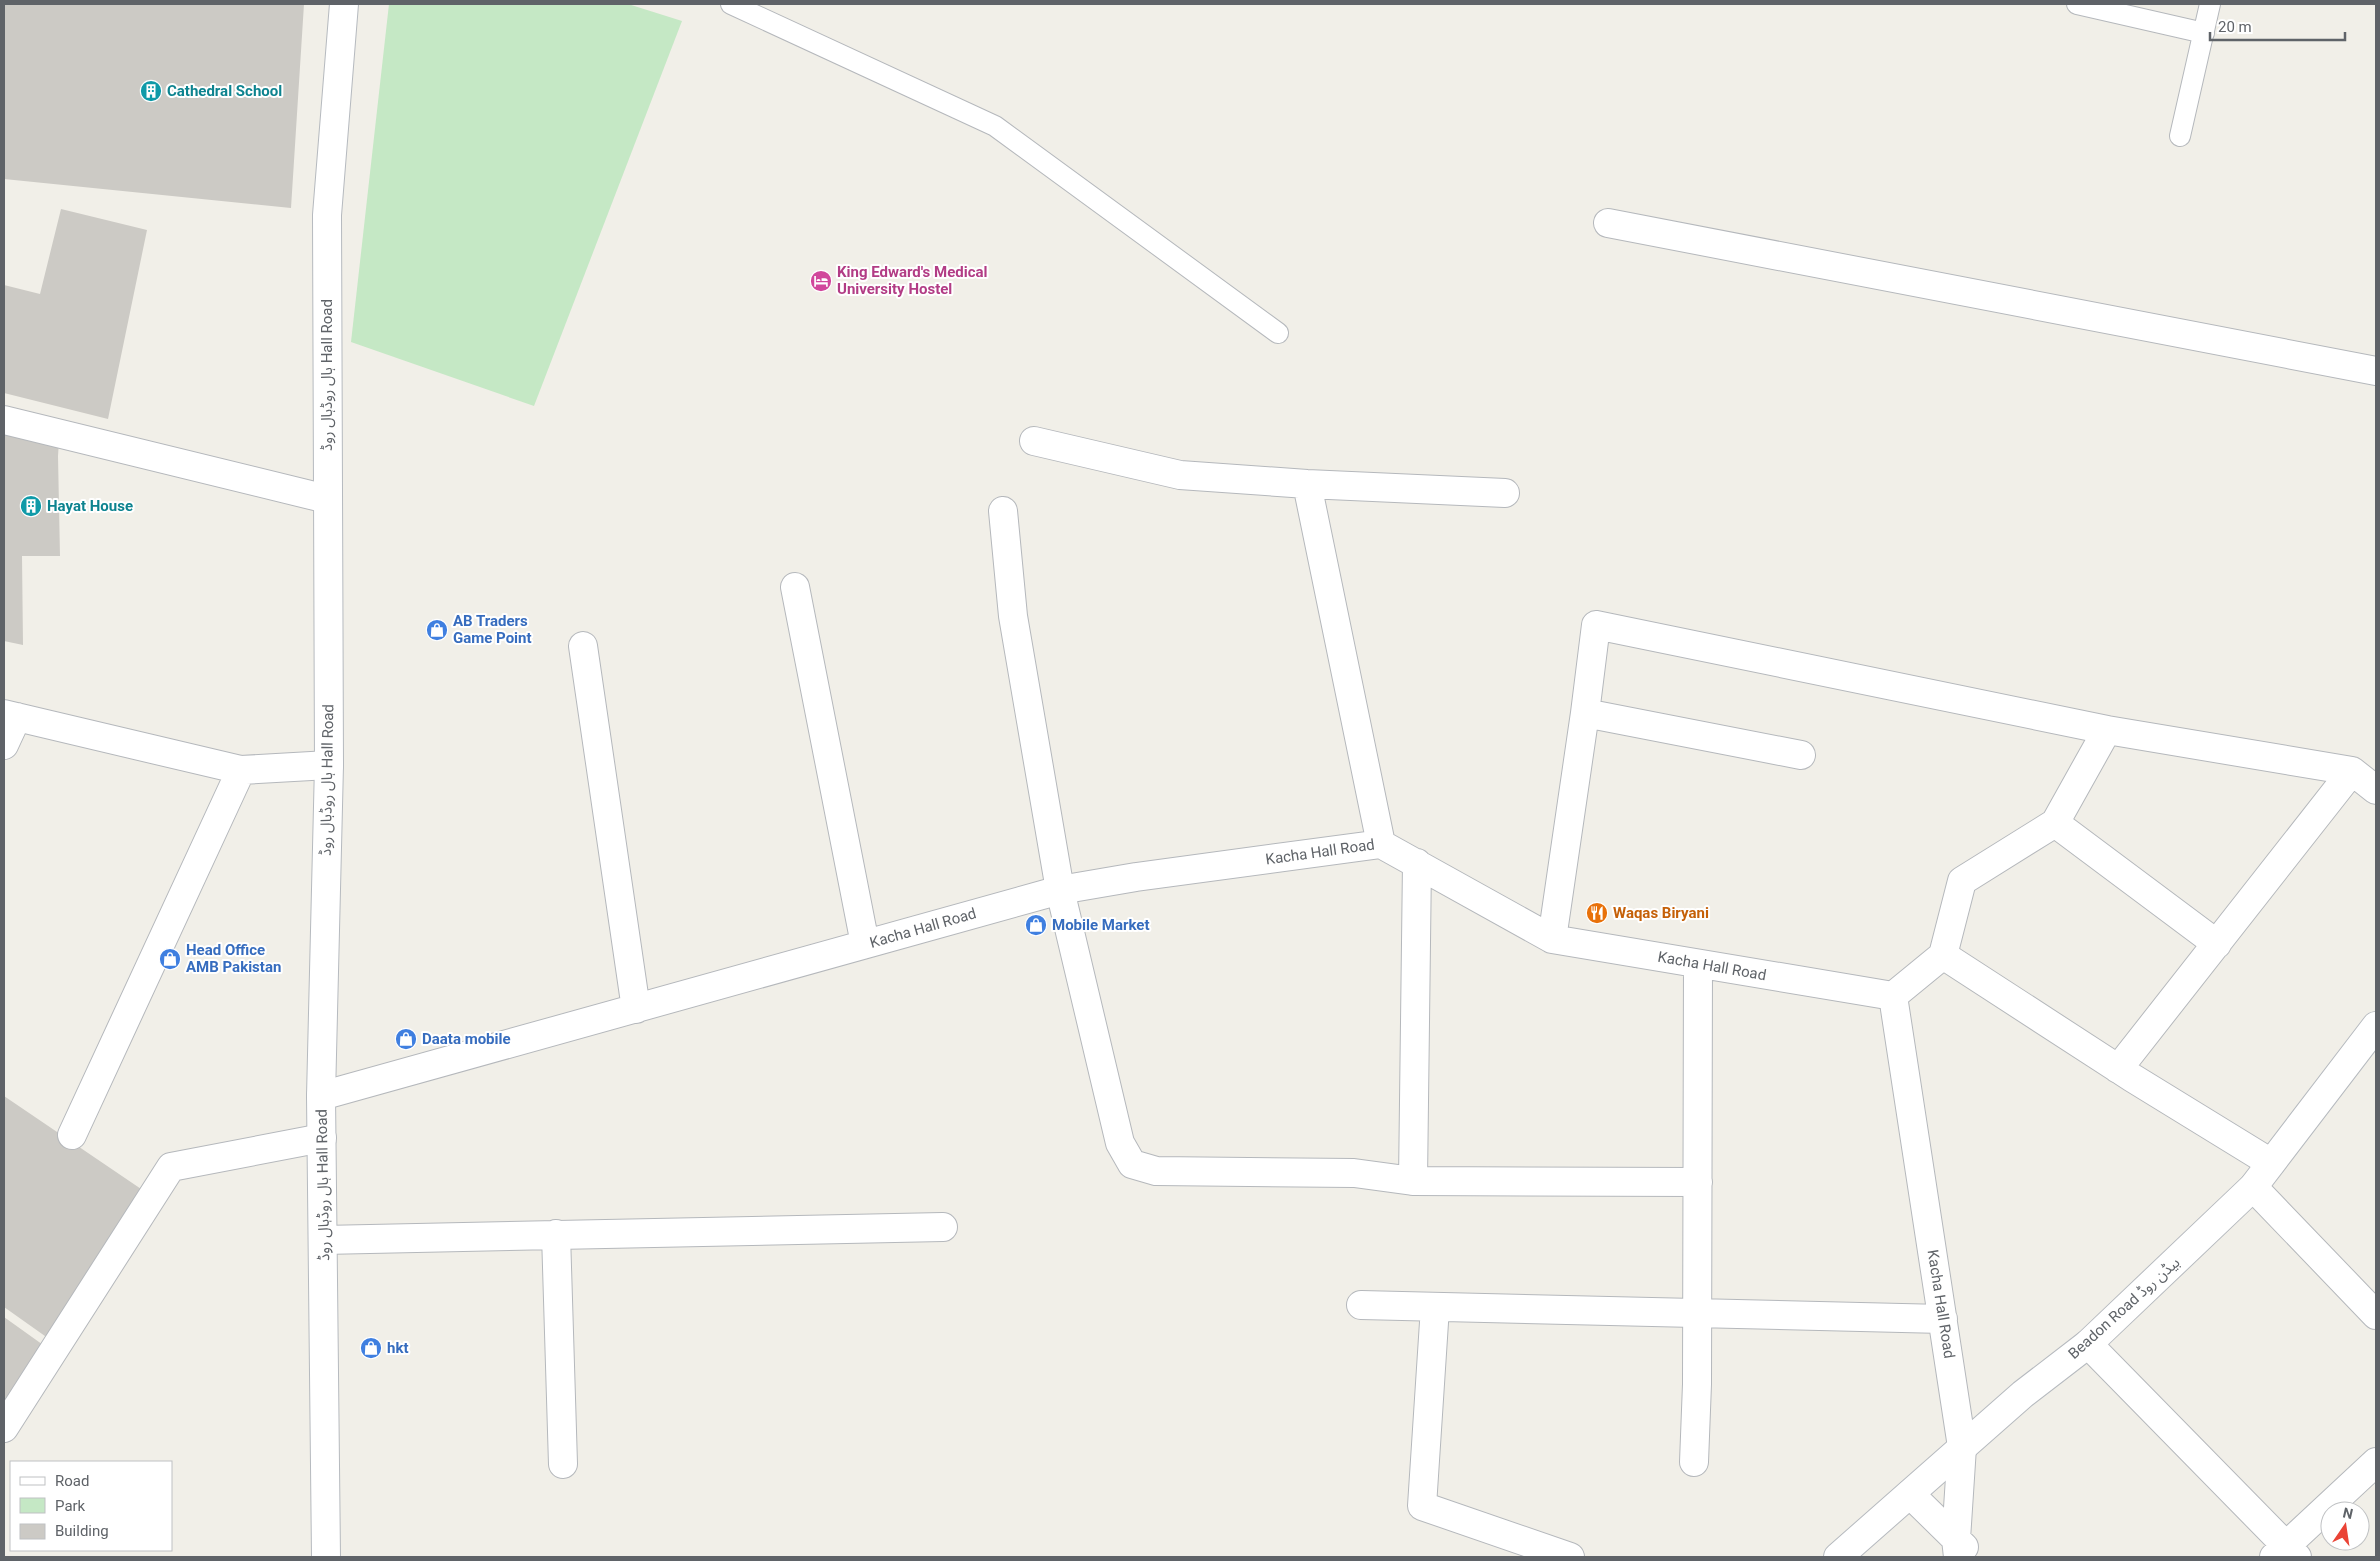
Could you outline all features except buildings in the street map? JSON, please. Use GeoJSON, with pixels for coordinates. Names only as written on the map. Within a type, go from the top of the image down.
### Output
{"type":"FeatureCollection","features":[{"type":"Feature","properties":{"kind":"street","name":"ہال روڈہال روڈ Hall Road"},"geometry":{"type":"LineString","coordinates":[[326,1557],[321,1096],[329,765],[327,215],[344,4]]}},
{"type":"Feature","properties":{"kind":"street"},"geometry":{"type":"LineString","coordinates":[[1608,223],[2376,371]]}},
{"type":"Feature","properties":{"kind":"street"},"geometry":{"type":"LineString","coordinates":[[4,420],[327,499]]}},
{"type":"Feature","properties":{"kind":"street"},"geometry":{"type":"LineString","coordinates":[[1034,441],[1180,475],[1307,484],[1506,493]]}},
{"type":"Feature","properties":{"kind":"street"},"geometry":{"type":"LineString","coordinates":[[1307,484],[1381,844]]}},
{"type":"Feature","properties":{"kind":"street"},"geometry":{"type":"LineString","coordinates":[[1003,511],[1013,616],[1060,890],[1120,1143],[1132,1164],[1156,1171],[1354,1173],[1413,1181],[1698,1182]]}},
{"type":"Feature","properties":{"kind":"street"},"geometry":{"type":"LineString","coordinates":[[795,587],[865,944]]}},
{"type":"Feature","properties":{"kind":"street"},"geometry":{"type":"LineString","coordinates":[[1552,939],[1596,624],[2108,730],[2352,771],[2376,790]]}},
{"type":"Feature","properties":{"kind":"street"},"geometry":{"type":"LineString","coordinates":[[583,646],[636,1009]]}},
{"type":"Feature","properties":{"kind":"street"},"geometry":{"type":"LineString","coordinates":[[1585,713],[1801,755]]}},
{"type":"Feature","properties":{"kind":"street"},"geometry":{"type":"LineString","coordinates":[[4,745],[10,716],[241,770],[329,765]]}},
{"type":"Feature","properties":{"kind":"street"},"geometry":{"type":"LineString","coordinates":[[1893,996],[1943,955],[1962,881],[2055,823],[2108,730]]}},
{"type":"Feature","properties":{"kind":"street"},"geometry":{"type":"LineString","coordinates":[[72,1135],[241,770]]}},
{"type":"Feature","properties":{"kind":"street"},"geometry":{"type":"LineString","coordinates":[[2118,1069],[2352,771]]}},
{"type":"Feature","properties":{"kind":"street"},"geometry":{"type":"LineString","coordinates":[[2055,823],[2217,944]]}},
{"type":"Feature","properties":{"kind":"street","name":"Kacha Hall Road"},"geometry":{"type":"LineString","coordinates":[[321,1096],[1060,890],[1136,877],[1381,844],[1552,939],[1893,996],[1962,1447],[1963,1551]]}},
{"type":"Feature","properties":{"kind":"street"},"geometry":{"type":"LineString","coordinates":[[1413,1181],[1417,863]]}},
{"type":"Feature","properties":{"kind":"street"},"geometry":{"type":"LineString","coordinates":[[1943,955],[2118,1069],[2271,1163]]}},
{"type":"Feature","properties":{"kind":"street"},"geometry":{"type":"LineString","coordinates":[[1694,1462],[1697,1384],[1698,964]]}},
{"type":"Feature","properties":{"kind":"street","name":"Beadon Road بیڈن روڈ"},"geometry":{"type":"LineString","coordinates":[[1838,1557],[2022,1394],[2088,1344],[2253,1187],[2376,1026]]}},
{"type":"Feature","properties":{"kind":"street"},"geometry":{"type":"LineString","coordinates":[[4,1428],[171,1167],[322,1138]]}},
{"type":"Feature","properties":{"kind":"street"},"geometry":{"type":"LineString","coordinates":[[2253,1187],[2376,1315]]}},
{"type":"Feature","properties":{"kind":"street"},"geometry":{"type":"LineString","coordinates":[[323,1240],[943,1227]]}},
{"type":"Feature","properties":{"kind":"street"},"geometry":{"type":"LineString","coordinates":[[556,1234],[563,1464]]}},
{"type":"Feature","properties":{"kind":"street"},"geometry":{"type":"LineString","coordinates":[[1361,1305],[1943,1319]]}},
{"type":"Feature","properties":{"kind":"street"},"geometry":{"type":"LineString","coordinates":[[1435,1307],[1422,1506],[1570,1557]]}},
{"type":"Feature","properties":{"kind":"street"},"geometry":{"type":"LineString","coordinates":[[2088,1344],[2286,1554],[2376,1462]]}},
{"type":"Feature","properties":{"kind":"street"},"geometry":{"type":"LineString","coordinates":[[1910,1494],[1963,1551]]}},
{"type":"Feature","properties":{"kind":"lane"},"geometry":{"type":"LineString","coordinates":[[730,4],[996,126],[1278,333]]}},
{"type":"Feature","properties":{"kind":"lane"},"geometry":{"type":"LineString","coordinates":[[2077,4],[2204,33]]}},
{"type":"Feature","properties":{"kind":"lane"},"geometry":{"type":"LineString","coordinates":[[2180,136],[2210,4]]}},
{"type":"Feature","properties":{"kind":"green space"},"geometry":{"type":"Polygon","coordinates":[[[389,4],[628,4],[682,21],[534,406],[351,342],[389,4]]]}},
{"type":"Feature","properties":{"kind":"place","name":"Cathedral School"},"geometry":{"type":"Point","coordinates":[151,91]}},
{"type":"Feature","properties":{"kind":"place","name":"King Edward's Medical University Hostel"},"geometry":{"type":"Point","coordinates":[821,281]}},
{"type":"Feature","properties":{"kind":"place","name":"Hayat House"},"geometry":{"type":"Point","coordinates":[31,506]}},
{"type":"Feature","properties":{"kind":"place","name":"AB Traders Game Point"},"geometry":{"type":"Point","coordinates":[437,630]}},
{"type":"Feature","properties":{"kind":"place","name":"Waqas Biryani"},"geometry":{"type":"Point","coordinates":[1597,913]}},
{"type":"Feature","properties":{"kind":"place","name":"Mobile Market"},"geometry":{"type":"Point","coordinates":[1036,925]}},
{"type":"Feature","properties":{"kind":"place","name":"Head Office AMB Pakistan"},"geometry":{"type":"Point","coordinates":[170,959]}},
{"type":"Feature","properties":{"kind":"place","name":"Daata mobile"},"geometry":{"type":"Point","coordinates":[406,1039]}},
{"type":"Feature","properties":{"kind":"place","name":"hkt"},"geometry":{"type":"Point","coordinates":[371,1348]}}]}
